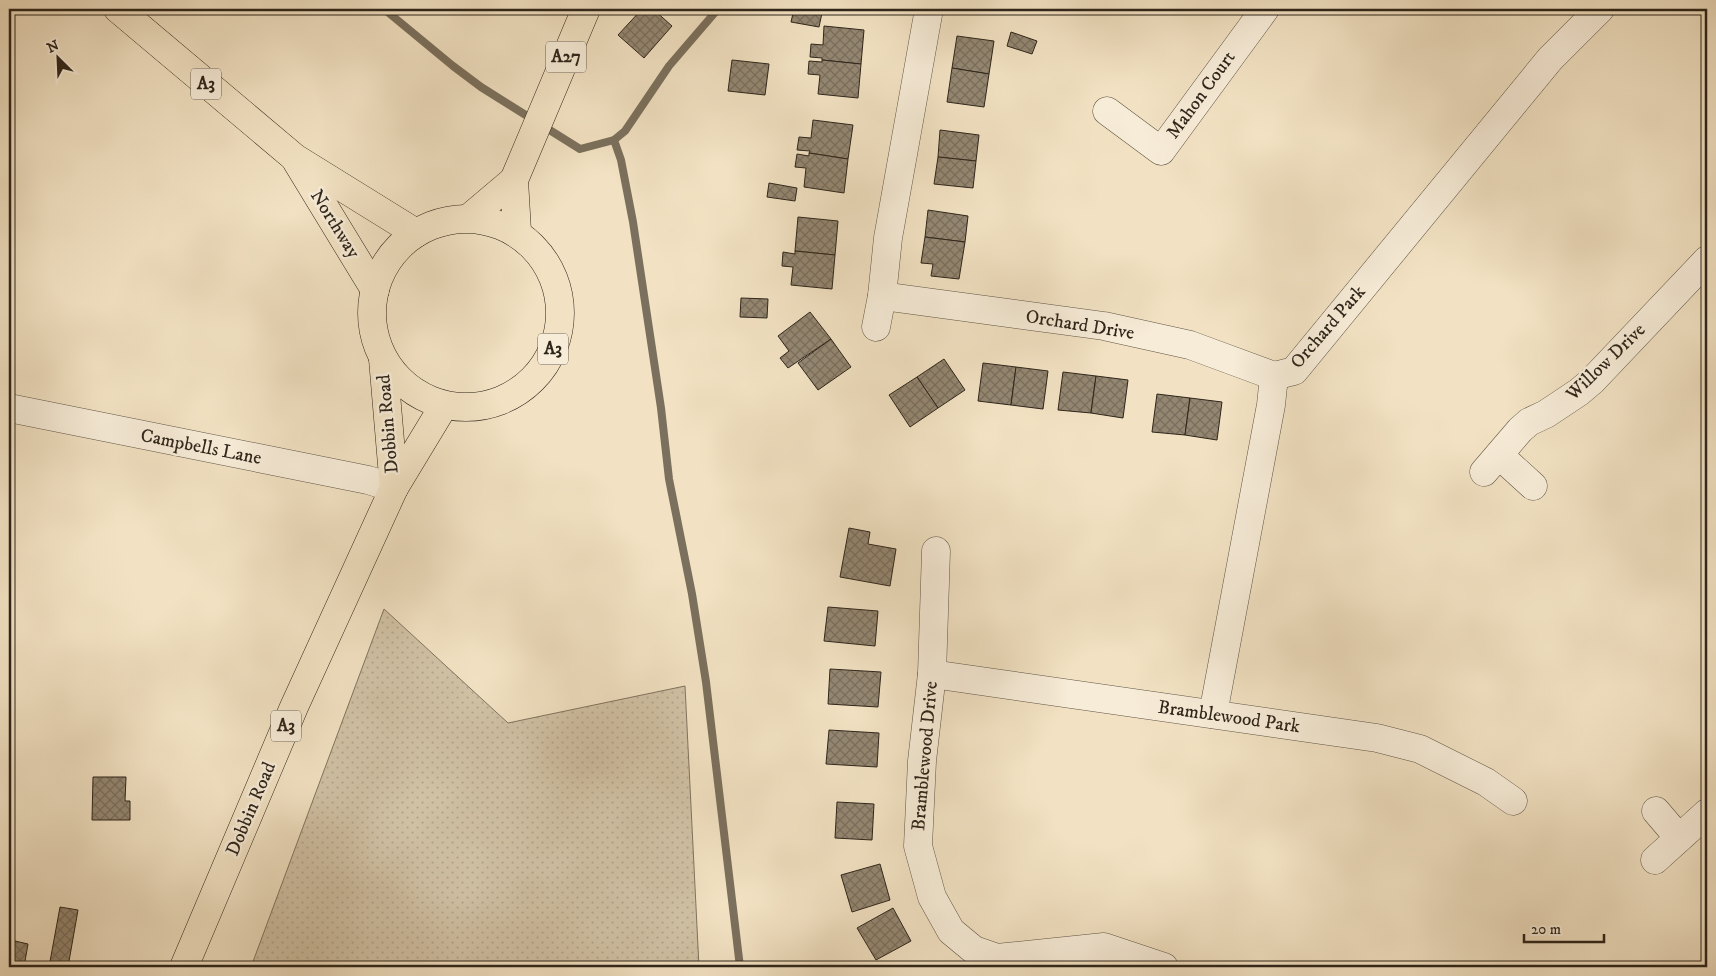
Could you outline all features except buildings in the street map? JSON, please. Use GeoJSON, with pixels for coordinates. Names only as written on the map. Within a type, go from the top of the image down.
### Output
{"type":"FeatureCollection","features":[{"type":"Feature","properties":{"kind":"highway","name":"Northway"},"geometry":{"type":"LineString","coordinates":[[118,9],[294,158],[416,233]]}},
{"type":"Feature","properties":{"kind":"highway","name":"A27"},"geometry":{"type":"LineString","coordinates":[[517,231],[514,180],[586,9]]}},
{"type":"Feature","properties":{"kind":"highway","name":"Northway"},"geometry":{"type":"LineString","coordinates":[[294,158],[375,290]]}},
{"type":"Feature","properties":{"kind":"highway","name":"A27"},"geometry":{"type":"LineString","coordinates":[[469,218],[514,180]]}},
{"type":"Feature","properties":{"kind":"highway","name":"A3"},"geometry":{"type":"LineString","coordinates":[[469,218],[496,221],[517,231],[544,260],[557,288],[560,319],[553,349],[537,375],[514,394],[484,405],[443,407],[400,382],[383,359],[373,332],[372,303],[375,290],[379,275],[394,251],[416,233],[442,222],[469,218]]}},
{"type":"Feature","properties":{"kind":"highway","name":"Dobbin Road"},"geometry":{"type":"LineString","coordinates":[[383,359],[394,488]]}},
{"type":"Feature","properties":{"kind":"highway","name":"Dobbin Road"},"geometry":{"type":"LineString","coordinates":[[184,967],[294,707],[394,488],[443,407]]}},
{"type":"Feature","properties":{"kind":"street"},"geometry":{"type":"LineString","coordinates":[[876,327],[882,296],[888,238],[928,9]]}},
{"type":"Feature","properties":{"kind":"street","name":"Orchard Park"},"geometry":{"type":"LineString","coordinates":[[1213,714],[1271,405],[1274,376],[1294,371],[1550,59],[1600,9]]}},
{"type":"Feature","properties":{"kind":"street","name":"Mahon Court"},"geometry":{"type":"LineString","coordinates":[[1107,111],[1161,151],[1263,10]]}},
{"type":"Feature","properties":{"kind":"street","name":"Willow Drive"},"geometry":{"type":"LineString","coordinates":[[1533,486],[1491,464],[1529,422],[1571,398],[1592,380],[1707,260]]}},
{"type":"Feature","properties":{"kind":"street","name":"Orchard Drive"},"geometry":{"type":"LineString","coordinates":[[882,296],[1104,326],[1190,345],[1274,376]]}},
{"type":"Feature","properties":{"kind":"street","name":"Campbells Lane"},"geometry":{"type":"LineString","coordinates":[[9,408],[368,480],[394,488]]}},
{"type":"Feature","properties":{"kind":"street","name":"Bramblewood Drive"},"geometry":{"type":"LineString","coordinates":[[936,550],[932,674],[922,761],[918,846],[932,897],[951,931],[974,950],[996,963],[1104,947],[1164,967]]}},
{"type":"Feature","properties":{"kind":"street","name":"Bramblewood Park"},"geometry":{"type":"LineString","coordinates":[[932,674],[1377,738],[1420,749],[1486,782],[1513,801]]}},
{"type":"Feature","properties":{"kind":"street"},"geometry":{"type":"LineString","coordinates":[[1656,811],[1680,838]]}},
{"type":"Feature","properties":{"kind":"street"},"geometry":{"type":"LineString","coordinates":[[1655,860],[1707,813]]}},
{"type":"Feature","properties":{"kind":"shaded area"},"geometry":{"type":"Polygon","coordinates":[[[384,609],[508,723],[685,686],[699,967],[251,967],[384,609]]]}},
{"type":"Feature","properties":{"kind":"waterway"},"geometry":{"type":"LineString","coordinates":[[384,9],[481,87],[580,149],[614,140],[625,131],[669,66],[718,9]]}},
{"type":"Feature","properties":{"kind":"waterway"},"geometry":{"type":"LineString","coordinates":[[614,140],[621,160],[633,222],[661,408],[669,479],[692,594],[706,682],[740,967]]}}]}
